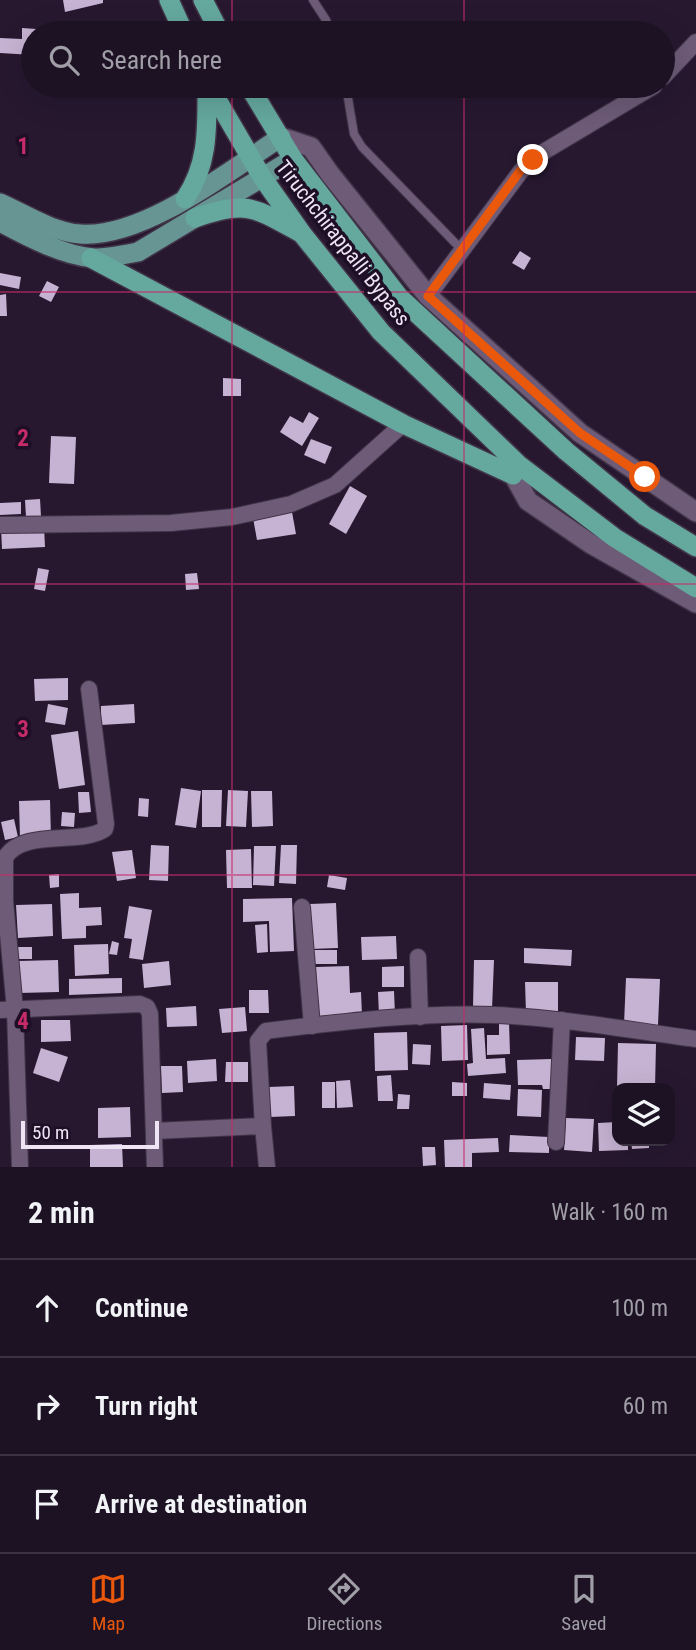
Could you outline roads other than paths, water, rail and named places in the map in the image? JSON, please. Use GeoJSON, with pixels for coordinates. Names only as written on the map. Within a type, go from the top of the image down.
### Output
{"type":"FeatureCollection","features":[{"type":"Feature","properties":{"kind":"highway"},"geometry":{"type":"LineString","coordinates":[[169,0],[179,21]]}},
{"type":"Feature","properties":{"kind":"highway"},"geometry":{"type":"LineString","coordinates":[[203,0],[213,21]]}},
{"type":"Feature","properties":{"kind":"highway"},"geometry":{"type":"LineString","coordinates":[[185,199],[196,183],[204,160],[208,98]]}},
{"type":"Feature","properties":{"kind":"highway","name":"Tiruchchirappalli Bypass"},"geometry":{"type":"LineString","coordinates":[[215,98],[262,177],[303,234],[381,332],[519,465],[615,538],[696,588]]}},
{"type":"Feature","properties":{"kind":"highway","name":"Tiruchchirappalli Bypass"},"geometry":{"type":"LineString","coordinates":[[257,98],[293,159],[399,297],[566,451],[645,516],[696,547]]}},
{"type":"Feature","properties":{"kind":"highway"},"geometry":{"type":"LineString","coordinates":[[195,218],[221,208],[252,208],[303,234]]}},
{"type":"Feature","properties":{"kind":"highway"},"geometry":{"type":"LineString","coordinates":[[91,258],[403,424],[513,475]]}},
{"type":"Feature","properties":{"kind":"main road"},"geometry":{"type":"LineString","coordinates":[[0,203],[61,231],[101,234],[129,228],[159,215],[281,137]]}},
{"type":"Feature","properties":{"kind":"main road"},"geometry":{"type":"LineString","coordinates":[[0,222],[27,237],[91,258],[138,252],[293,159]]}},
{"type":"Feature","properties":{"kind":"street"},"geometry":{"type":"LineString","coordinates":[[675,64],[696,42]]}},
{"type":"Feature","properties":{"kind":"street"},"geometry":{"type":"LineString","coordinates":[[428,296],[520,171],[533,160],[634,98]]}},
{"type":"Feature","properties":{"kind":"street"},"geometry":{"type":"LineString","coordinates":[[281,137],[311,146],[330,174],[428,296],[580,433],[696,512]]}},
{"type":"Feature","properties":{"kind":"street"},"geometry":{"type":"LineString","coordinates":[[0,524],[171,523],[232,517],[291,505],[335,485],[403,424]]}},
{"type":"Feature","properties":{"kind":"street"},"geometry":{"type":"LineString","coordinates":[[493,440],[528,501],[591,544],[696,603]]}},
{"type":"Feature","properties":{"kind":"street"},"geometry":{"type":"LineString","coordinates":[[20,1167],[8,1010],[4,862],[6,855],[12,850],[37,840],[100,832],[106,824],[89,689]]}},
{"type":"Feature","properties":{"kind":"street"},"geometry":{"type":"LineString","coordinates":[[302,907],[312,1026]]}},
{"type":"Feature","properties":{"kind":"street"},"geometry":{"type":"LineString","coordinates":[[418,957],[420,1017]]}},
{"type":"Feature","properties":{"kind":"street"},"geometry":{"type":"LineString","coordinates":[[8,1010],[140,1004],[147,1007],[150,1014],[155,1167]]}},
{"type":"Feature","properties":{"kind":"street"},"geometry":{"type":"LineString","coordinates":[[267,1167],[262,1126],[259,1037],[267,1031],[420,1017],[494,1015],[562,1020],[696,1040]]}},
{"type":"Feature","properties":{"kind":"street"},"geometry":{"type":"LineString","coordinates":[[556,1142],[562,1020]]}},
{"type":"Feature","properties":{"kind":"street"},"geometry":{"type":"LineString","coordinates":[[154,1131],[262,1126]]}},
{"type":"Feature","properties":{"kind":"lane"},"geometry":{"type":"LineString","coordinates":[[313,0],[326,21]]}},
{"type":"Feature","properties":{"kind":"lane"},"geometry":{"type":"LineString","coordinates":[[348,98],[354,134],[362,147],[462,250]]}}]}
